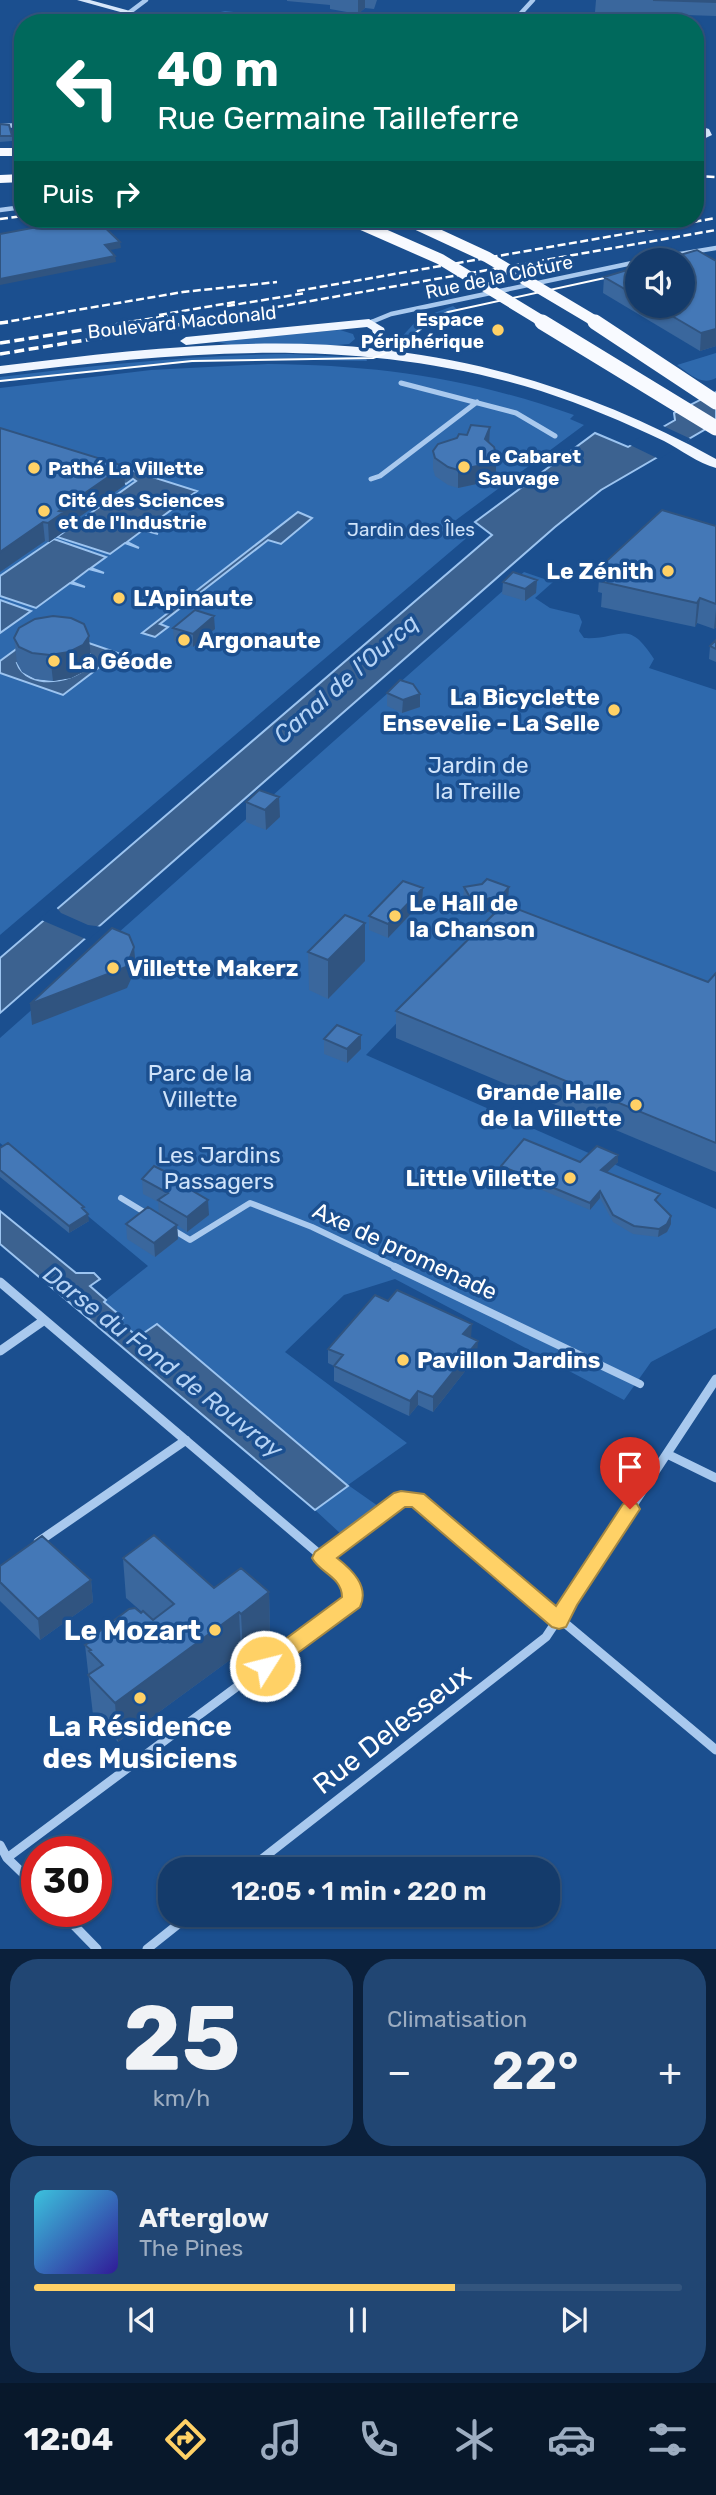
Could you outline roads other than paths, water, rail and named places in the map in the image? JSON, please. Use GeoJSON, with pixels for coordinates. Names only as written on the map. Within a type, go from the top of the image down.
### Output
{"type":"FeatureCollection","features":[{"type":"Feature","properties":{"kind":"highway"},"geometry":{"type":"LineString","coordinates":[[370,228],[440,258],[716,428]]}},
{"type":"Feature","properties":{"kind":"highway"},"geometry":{"type":"LineString","coordinates":[[426,228],[483,253],[524,276],[716,402]]}},
{"type":"Feature","properties":{"kind":"main road"},"geometry":{"type":"LineString","coordinates":[[79,0],[133,14]]}},
{"type":"Feature","properties":{"kind":"main road"},"geometry":{"type":"LineString","coordinates":[[369,352],[363,330],[369,323],[379,328],[385,354]]}},
{"type":"Feature","properties":{"kind":"main road","name":"Boulevard Macdonald"},"geometry":{"type":"LineString","coordinates":[[0,363],[244,334],[369,323]]}},
{"type":"Feature","properties":{"kind":"main road","name":"Boulevard Macdonald"},"geometry":{"type":"LineString","coordinates":[[0,370],[132,355],[216,350],[284,348],[385,354],[493,375],[587,405],[647,430],[716,464]]}},
{"type":"Feature","properties":{"kind":"street"},"geometry":{"type":"LineString","coordinates":[[130,13],[146,0]]}},
{"type":"Feature","properties":{"kind":"street"},"geometry":{"type":"LineString","coordinates":[[520,14],[533,0]]}},
{"type":"Feature","properties":{"kind":"street"},"geometry":{"type":"LineString","coordinates":[[695,251],[716,248]]}},
{"type":"Feature","properties":{"kind":"street","name":"Rue de la Clôture"},"geometry":{"type":"LineString","coordinates":[[369,323],[391,314],[625,265]]}},
{"type":"Feature","properties":{"kind":"street"},"geometry":{"type":"LineString","coordinates":[[401,383],[516,413],[555,436]]}},
{"type":"Feature","properties":{"kind":"street"},"geometry":{"type":"LineString","coordinates":[[371,479],[380,476],[477,402]]}},
{"type":"Feature","properties":{"kind":"street"},"geometry":{"type":"LineString","coordinates":[[121,1198],[156,1219]]}},
{"type":"Feature","properties":{"kind":"street","name":"Axe de promenade"},"geometry":{"type":"LineString","coordinates":[[167,1226],[190,1240],[250,1203],[312,1227],[640,1384]]}},
{"type":"Feature","properties":{"kind":"street"},"geometry":{"type":"LineString","coordinates":[[0,1282],[346,1577],[353,1591],[352,1601],[8,1858]]}},
{"type":"Feature","properties":{"kind":"street"},"geometry":{"type":"LineString","coordinates":[[0,1351],[43,1321]]}},
{"type":"Feature","properties":{"kind":"street","name":"Rue Delesseux"},"geometry":{"type":"LineString","coordinates":[[264,1857],[546,1637],[716,1379]]}},
{"type":"Feature","properties":{"kind":"street"},"geometry":{"type":"LineString","coordinates":[[32,1546],[186,1440]]}},
{"type":"Feature","properties":{"kind":"street"},"geometry":{"type":"LineString","coordinates":[[667,1454],[716,1478]]}},
{"type":"Feature","properties":{"kind":"street"},"geometry":{"type":"LineString","coordinates":[[322,1558],[401,1499],[417,1499],[559,1621],[716,1750]]}},
{"type":"Feature","properties":{"kind":"street"},"geometry":{"type":"LineString","coordinates":[[0,1845],[21,1871]]}},
{"type":"Feature","properties":{"kind":"street"},"geometry":{"type":"LineString","coordinates":[[76,1927],[97,1949]]}},
{"type":"Feature","properties":{"kind":"street"},"geometry":{"type":"LineString","coordinates":[[147,1949],[175,1927]]}},
{"type":"Feature","properties":{"kind":"water","name":"Canal de l'Ourcq"},"geometry":{"type":"Polygon","coordinates":[[[716,392],[716,423],[601,490],[555,527],[0,1013],[0,958],[492,535],[475,522],[595,433],[628,447],[675,420],[674,413],[716,392]]]}},
{"type":"Feature","properties":{"kind":"water"},"geometry":{"type":"Polygon","coordinates":[[[86,456],[197,491],[163,516],[175,522],[161,518],[145,529],[158,534],[143,530],[127,542],[139,548],[125,543],[110,554],[57,537],[136,481],[133,479],[126,484],[79,469],[86,456]]]}},
{"type":"Feature","properties":{"kind":"water"},"geometry":{"type":"Polygon","coordinates":[[[298,512],[312,518],[281,544],[268,540],[160,624],[168,627],[155,637],[142,633],[298,512]]]}},
{"type":"Feature","properties":{"kind":"water"},"geometry":{"type":"Polygon","coordinates":[[[54,539],[106,557],[91,568],[104,573],[89,569],[72,582],[85,587],[70,583],[36,608],[0,596],[0,576],[54,539]]]}},
{"type":"Feature","properties":{"kind":"water"},"geometry":{"type":"Polygon","coordinates":[[[0,600],[31,611],[0,633],[0,600]]]}},
{"type":"Feature","properties":{"kind":"water"},"geometry":{"type":"Polygon","coordinates":[[[45,628],[118,653],[63,695],[0,673],[0,661],[45,628]],[[90,654],[17,663],[22,672],[31,678],[53,681],[76,675],[91,661],[90,654]]]}},
{"type":"Feature","properties":{"kind":"water","name":"Darse du Fond de Rouvray"},"geometry":{"type":"Polygon","coordinates":[[[0,1211],[76,1273],[94,1273],[100,1279],[90,1286],[123,1318],[119,1321],[138,1337],[157,1324],[348,1486],[315,1510],[0,1244],[0,1211]]]}},
{"type":"Feature","properties":{"kind":"tram line"},"geometry":{"type":"LineString","coordinates":[[0,381],[192,361],[373,358],[393,349],[448,312],[625,274]]}},
{"type":"Feature","properties":{"kind":"railway"},"geometry":{"type":"LineString","coordinates":[[704,176],[716,177]]}},
{"type":"Feature","properties":{"kind":"railway"},"geometry":{"type":"LineString","coordinates":[[0,219],[14,217]]}},
{"type":"Feature","properties":{"kind":"railway"},"geometry":{"type":"LineString","coordinates":[[704,220],[716,218]]}},
{"type":"Feature","properties":{"kind":"railway"},"geometry":{"type":"LineString","coordinates":[[297,291],[659,228]]}},
{"type":"Feature","properties":{"kind":"railway"},"geometry":{"type":"LineString","coordinates":[[185,323],[716,230]]}},
{"type":"Feature","properties":{"kind":"railway"},"geometry":{"type":"LineString","coordinates":[[8,322],[0,323],[183,292],[277,282]]}},
{"type":"Feature","properties":{"kind":"railway"},"geometry":{"type":"LineString","coordinates":[[227,306],[306,293]]}},
{"type":"Feature","properties":{"kind":"railway"},"geometry":{"type":"LineString","coordinates":[[159,315],[235,302]]}},
{"type":"Feature","properties":{"kind":"railway"},"geometry":{"type":"LineString","coordinates":[[122,323],[168,316]]}},
{"type":"Feature","properties":{"kind":"railway"},"geometry":{"type":"LineString","coordinates":[[0,343],[133,322]]}},
{"type":"Feature","properties":{"kind":"railway"},"geometry":{"type":"LineString","coordinates":[[0,354],[196,322]]}},
{"type":"Feature","properties":{"kind":"place","name":"Espace Périphérique"},"geometry":{"type":"Point","coordinates":[498,330]}},
{"type":"Feature","properties":{"kind":"place","name":"Le Cabaret Sauvage"},"geometry":{"type":"Point","coordinates":[464,467]}},
{"type":"Feature","properties":{"kind":"place","name":"Pathé La Villette"},"geometry":{"type":"Point","coordinates":[34,468]}},
{"type":"Feature","properties":{"kind":"place","name":"Cité des Sciences et de l'Industrie"},"geometry":{"type":"Point","coordinates":[44,511]}},
{"type":"Feature","properties":{"kind":"place","name":"Le Zénith"},"geometry":{"type":"Point","coordinates":[668,571]}},
{"type":"Feature","properties":{"kind":"place","name":"L'Apinaute"},"geometry":{"type":"Point","coordinates":[119,598]}},
{"type":"Feature","properties":{"kind":"place","name":"Argonaute"},"geometry":{"type":"Point","coordinates":[184,640]}},
{"type":"Feature","properties":{"kind":"place","name":"La Géode"},"geometry":{"type":"Point","coordinates":[54,661]}},
{"type":"Feature","properties":{"kind":"place","name":"La Bicyclette Ensevelie - La Selle"},"geometry":{"type":"Point","coordinates":[614,710]}},
{"type":"Feature","properties":{"kind":"place","name":"Le Hall de la Chanson"},"geometry":{"type":"Point","coordinates":[395,916]}},
{"type":"Feature","properties":{"kind":"place","name":"Villette Makerz"},"geometry":{"type":"Point","coordinates":[113,968]}},
{"type":"Feature","properties":{"kind":"place","name":"Grande Halle de la Villette"},"geometry":{"type":"Point","coordinates":[636,1105]}},
{"type":"Feature","properties":{"kind":"place","name":"Little Villette"},"geometry":{"type":"Point","coordinates":[570,1178]}},
{"type":"Feature","properties":{"kind":"place","name":"Pavillon Jardins"},"geometry":{"type":"Point","coordinates":[403,1360]}},
{"type":"Feature","properties":{"kind":"place","name":"Le Mozart"},"geometry":{"type":"Point","coordinates":[215,1630]}},
{"type":"Feature","properties":{"kind":"place","name":"La Résidence des Musiciens"},"geometry":{"type":"Point","coordinates":[140,1698]}},
{"type":"Feature","properties":{"kind":"park label","name":"Jardin des Îles"},"geometry":{"type":"Point","coordinates":[411,529]}},
{"type":"Feature","properties":{"kind":"park label","name":"Jardin de la Treille"},"geometry":{"type":"Point","coordinates":[478,778]}},
{"type":"Feature","properties":{"kind":"park label","name":"Parc de la Villette"},"geometry":{"type":"Point","coordinates":[200,1086]}},
{"type":"Feature","properties":{"kind":"park label","name":"Les Jardins Passagers"},"geometry":{"type":"Point","coordinates":[219,1168]}}]}
